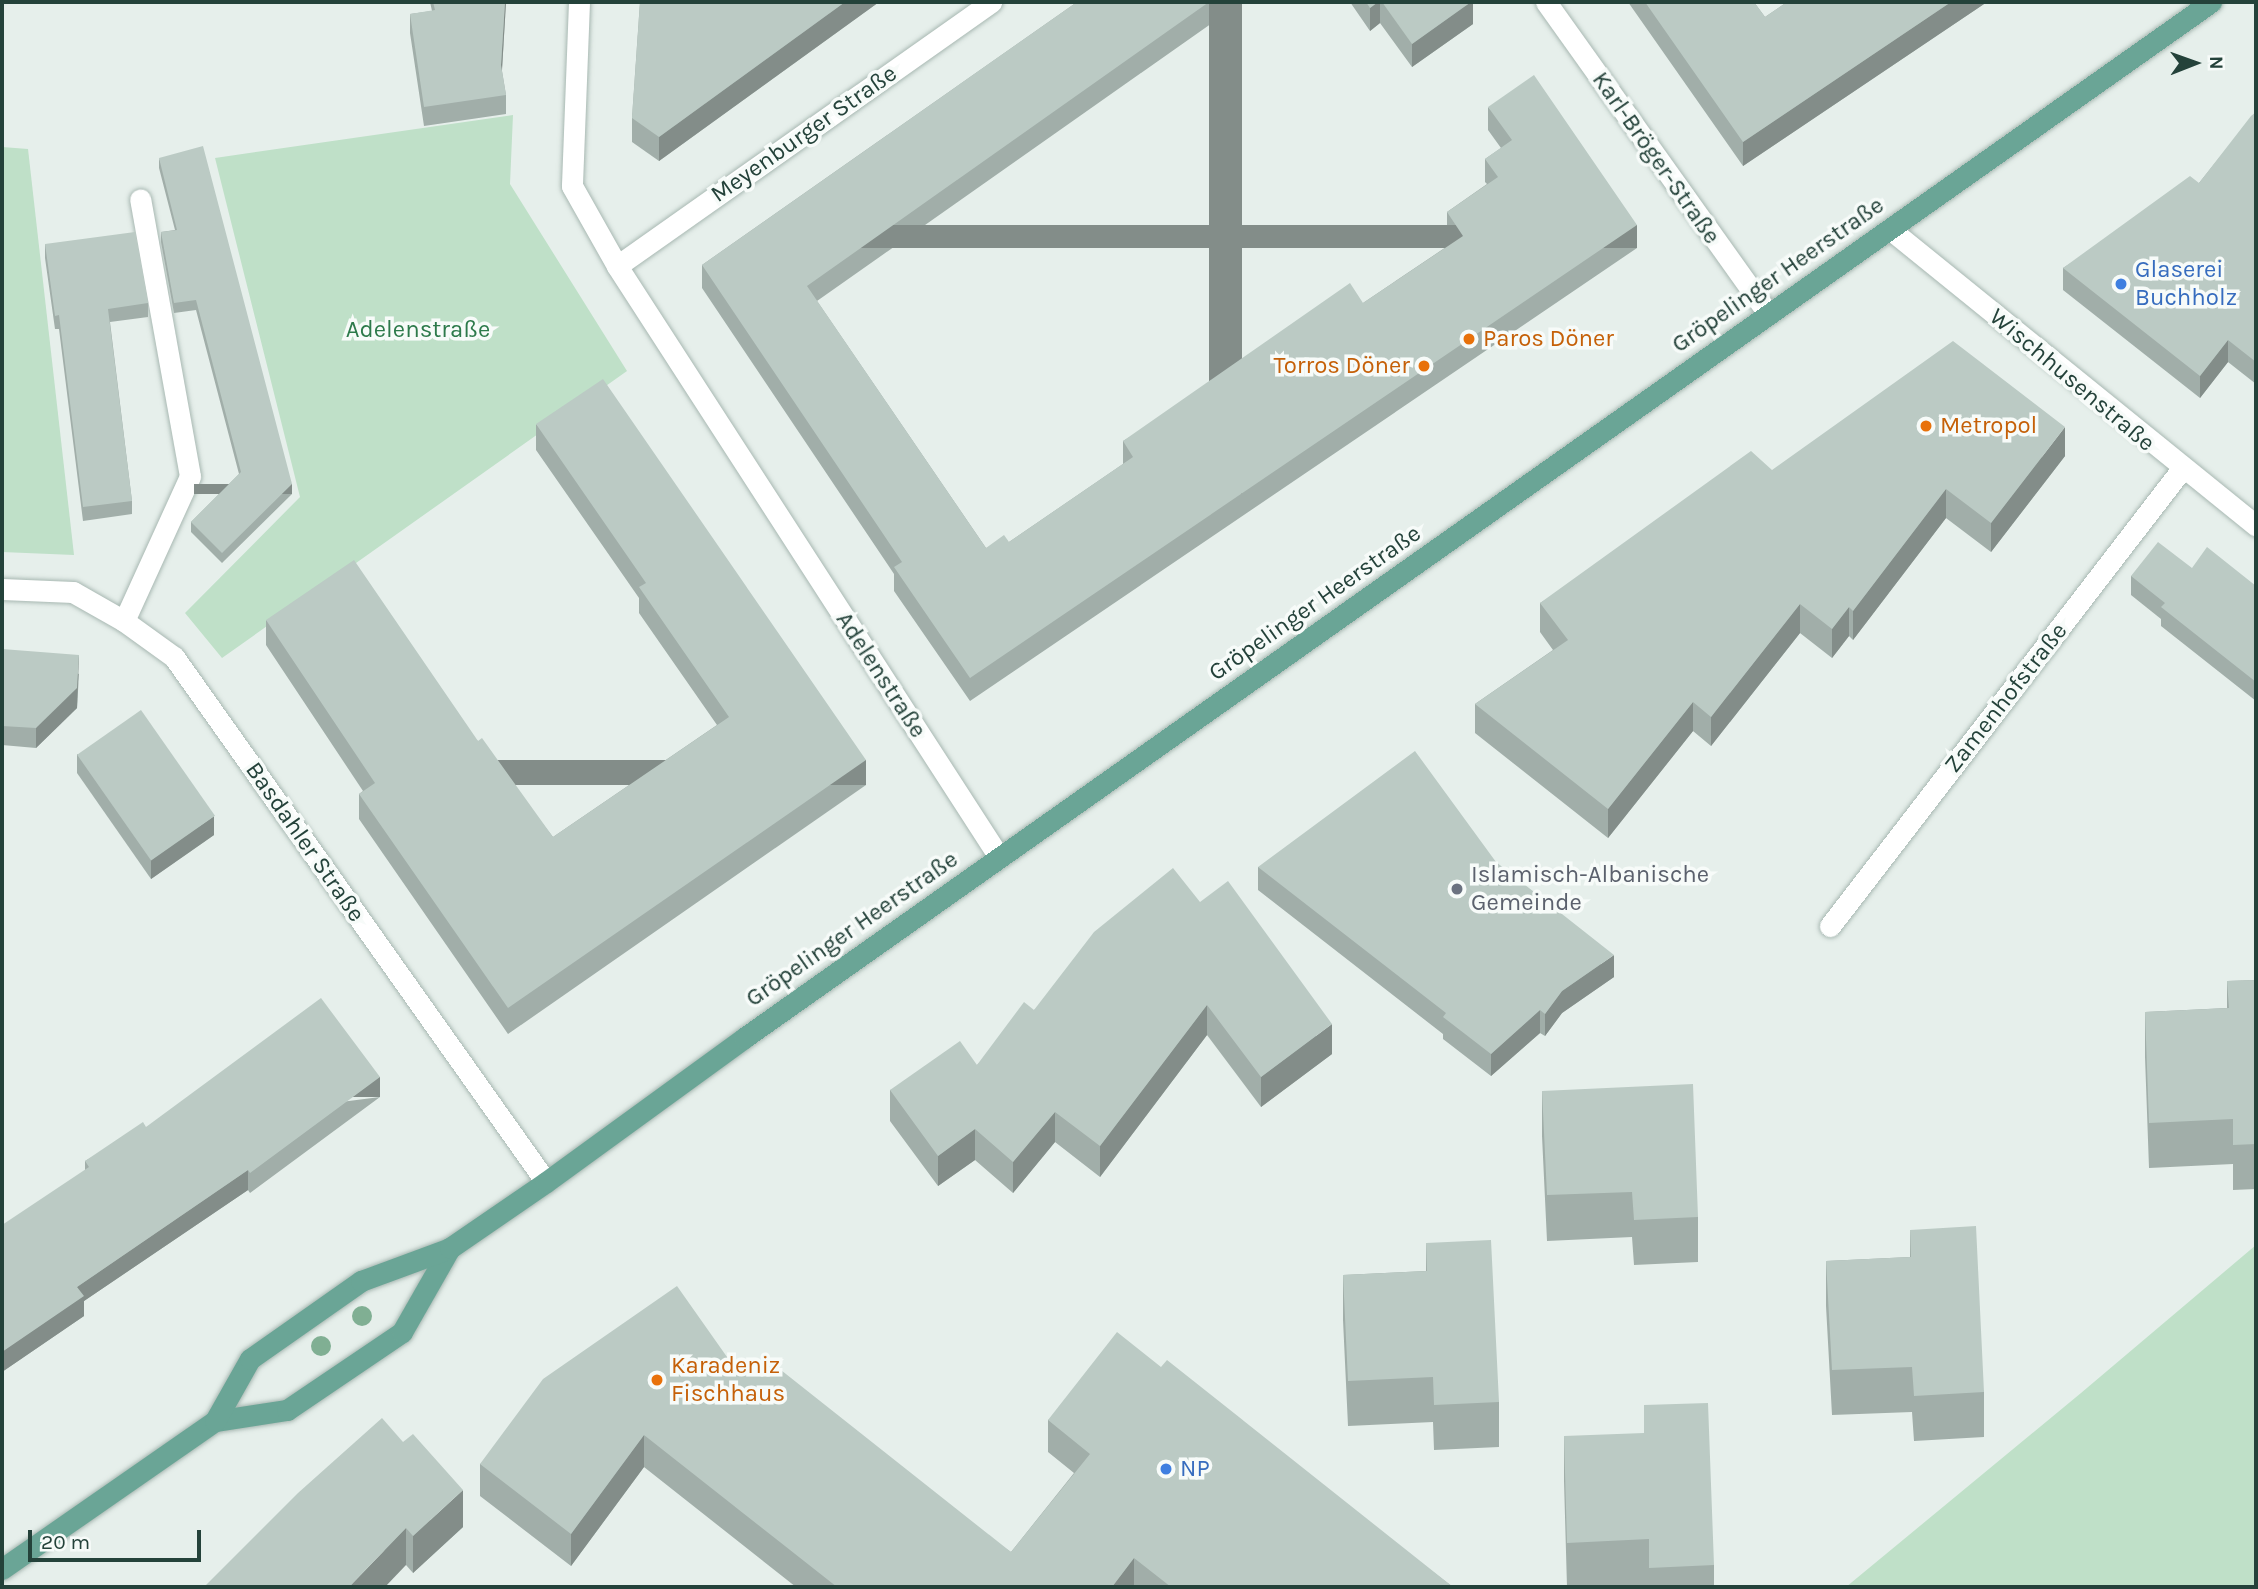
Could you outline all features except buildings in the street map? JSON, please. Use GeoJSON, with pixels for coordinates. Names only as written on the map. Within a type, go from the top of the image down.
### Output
{"type":"FeatureCollection","features":[{"type":"Feature","properties":{"kind":"main road","name":"Gröpelinger Heerstraße"},"geometry":{"type":"LineString","coordinates":[[2,1569],[215,1421],[250,1359],[360,1281],[450,1248],[546,1182],[999,857],[2211,2]]}},
{"type":"Feature","properties":{"kind":"main road","name":"Gröpelinger Heerstraße"},"geometry":{"type":"LineString","coordinates":[[215,1421],[287,1410],[402,1332],[450,1248]]}},
{"type":"Feature","properties":{"kind":"street","name":"Adelenstraße"},"geometry":{"type":"LineString","coordinates":[[579,2],[572,186],[617,266],[999,857]]}},
{"type":"Feature","properties":{"kind":"street","name":"Meyenburger Straße"},"geometry":{"type":"LineString","coordinates":[[617,266],[990,2]]}},
{"type":"Feature","properties":{"kind":"street","name":"Karl-Bröger-Straße"},"geometry":{"type":"LineString","coordinates":[[1546,2],[1768,313]]}},
{"type":"Feature","properties":{"kind":"street"},"geometry":{"type":"LineString","coordinates":[[124,621],[190,476],[140,199]]}},
{"type":"Feature","properties":{"kind":"street","name":"Wischhusenstraße"},"geometry":{"type":"LineString","coordinates":[[1891,230],[2181,470],[2256,526]]}},
{"type":"Feature","properties":{"kind":"street","name":"Zamenhofstraße"},"geometry":{"type":"LineString","coordinates":[[1830,926],[2181,470]]}},
{"type":"Feature","properties":{"kind":"street","name":"Basdahler Straße"},"geometry":{"type":"LineString","coordinates":[[2,589],[73,592],[124,621],[174,657],[546,1182]]}},
{"type":"Feature","properties":{"kind":"green space","name":"Adelenstraße"},"geometry":{"type":"Polygon","coordinates":[[[513,115],[510,184],[627,371],[222,658],[185,613],[300,497],[215,158],[513,115]]]}},
{"type":"Feature","properties":{"kind":"green space"},"geometry":{"type":"Polygon","coordinates":[[[2,147],[28,149],[74,555],[2,552],[2,147]]]}},
{"type":"Feature","properties":{"kind":"green space"},"geometry":{"type":"Polygon","coordinates":[[[2256,1245],[2256,1587],[1846,1587],[2081,1393],[2256,1245]]]}},
{"type":"Feature","properties":{"kind":"place","name":"Glaserei Buchholz"},"geometry":{"type":"Point","coordinates":[2121,284]}},
{"type":"Feature","properties":{"kind":"place","name":"Paros Döner"},"geometry":{"type":"Point","coordinates":[1469,339]}},
{"type":"Feature","properties":{"kind":"place","name":"Torros Döner"},"geometry":{"type":"Point","coordinates":[1424,366]}},
{"type":"Feature","properties":{"kind":"place","name":"Metropol"},"geometry":{"type":"Point","coordinates":[1926,426]}},
{"type":"Feature","properties":{"kind":"place","name":"Islamisch-Albanische Gemeinde"},"geometry":{"type":"Point","coordinates":[1457,889]}},
{"type":"Feature","properties":{"kind":"place","name":"Karadeniz Fischhaus"},"geometry":{"type":"Point","coordinates":[657,1380]}},
{"type":"Feature","properties":{"kind":"place","name":"NP"},"geometry":{"type":"Point","coordinates":[1166,1469]}}]}
